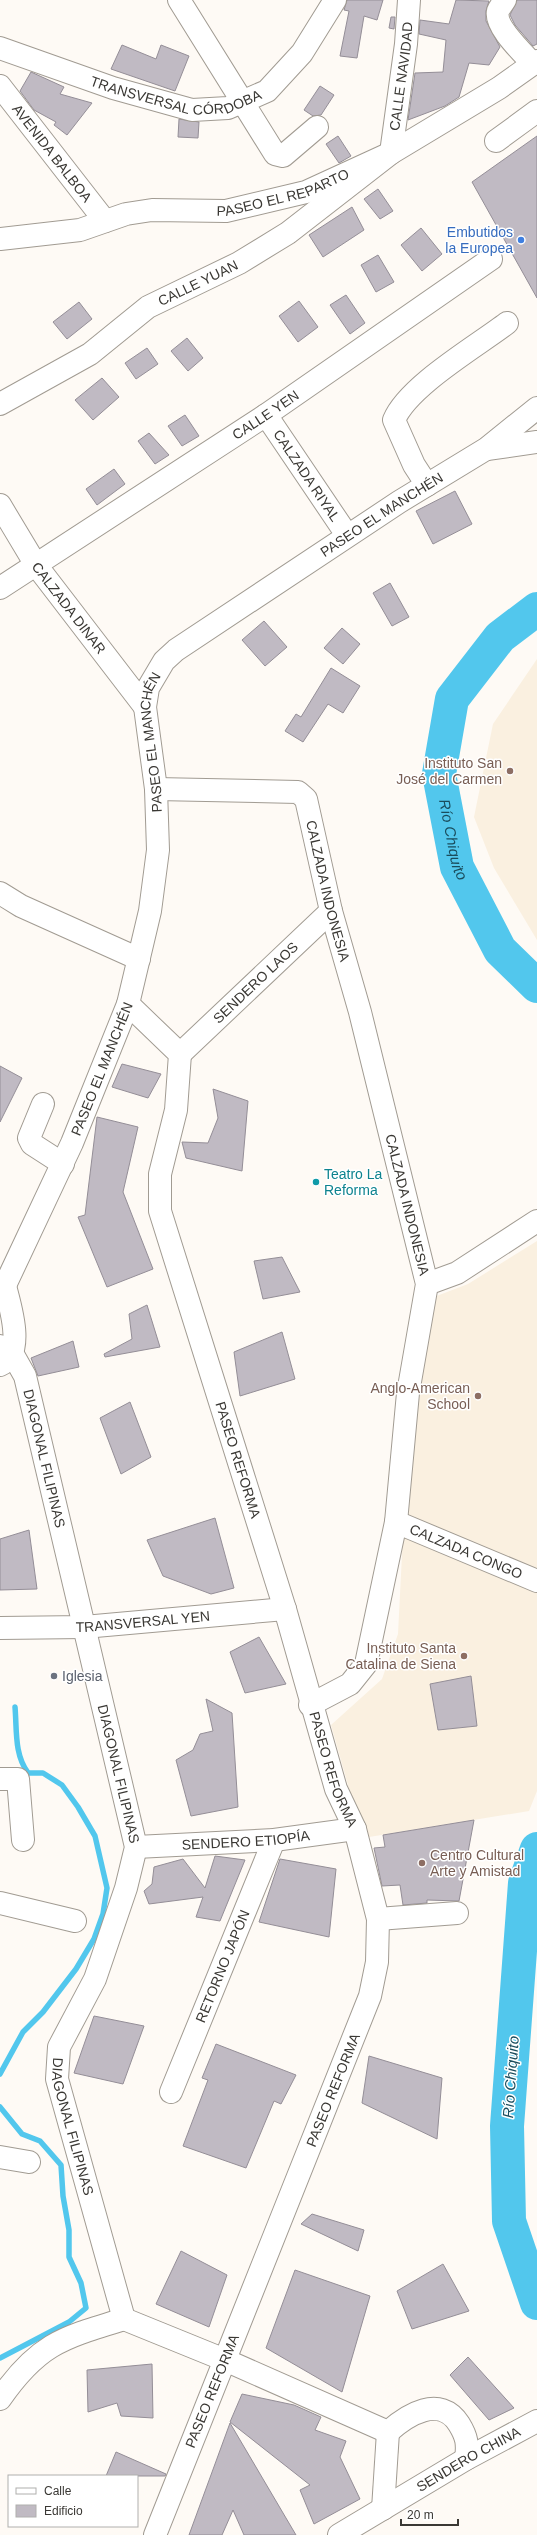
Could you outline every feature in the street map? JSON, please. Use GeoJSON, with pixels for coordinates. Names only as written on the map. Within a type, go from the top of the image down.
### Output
{"type":"FeatureCollection","features":[{"type":"Feature","properties":{"kind":"street"},"geometry":{"type":"LineString","coordinates":[[179,0],[241,102],[275,154],[283,156],[317,127]]}},
{"type":"Feature","properties":{"kind":"street","name":"TRANSVERSAL CÓRDOBA"},"geometry":{"type":"LineString","coordinates":[[0,48],[113,88],[192,110],[228,108],[267,91],[302,53],[335,0]]}},
{"type":"Feature","properties":{"kind":"street","name":"CALLE NAVIDAD"},"geometry":{"type":"LineString","coordinates":[[391,153],[406,44],[409,0]]}},
{"type":"Feature","properties":{"kind":"street"},"geometry":{"type":"LineString","coordinates":[[505,0],[498,12],[499,20],[503,29],[535,63]]}},
{"type":"Feature","properties":{"kind":"street","name":"PASEO EL REPARTO"},"geometry":{"type":"LineString","coordinates":[[0,239],[74,231],[126,214],[152,210],[226,211],[262,204],[306,192],[391,153],[499,88],[535,63]]}},
{"type":"Feature","properties":{"kind":"street","name":"AVENIDA BALBOA"},"geometry":{"type":"LineString","coordinates":[[0,86],[105,221]]}},
{"type":"Feature","properties":{"kind":"street"},"geometry":{"type":"LineString","coordinates":[[496,141],[537,111]]}},
{"type":"Feature","properties":{"kind":"street","name":"CALLE YUAN"},"geometry":{"type":"LineString","coordinates":[[0,404],[90,354],[148,307],[238,263],[288,233],[391,153]]}},
{"type":"Feature","properties":{"kind":"street","name":"CALLE YEN"},"geometry":{"type":"LineString","coordinates":[[0,588],[266,415],[491,259]]}},
{"type":"Feature","properties":{"kind":"street"},"geometry":{"type":"LineString","coordinates":[[427,485],[400,436],[394,420],[399,409],[422,386],[507,323]]}},
{"type":"Feature","properties":{"kind":"street","name":"PASEO EL MANCHÉN"},"geometry":{"type":"LineString","coordinates":[[3,1291],[62,1164],[128,1004],[150,911],[158,850],[156,789],[145,707],[148,688],[154,674],[170,655],[347,536],[486,449],[537,408]]}},
{"type":"Feature","properties":{"kind":"street","name":"CALZADA RIYAL"},"geometry":{"type":"LineString","coordinates":[[266,415],[347,536]]}},
{"type":"Feature","properties":{"kind":"street"},"geometry":{"type":"LineString","coordinates":[[486,449],[537,442]]}},
{"type":"Feature","properties":{"kind":"street","name":"CALZADA DINAR"},"geometry":{"type":"LineString","coordinates":[[0,505],[36,565],[145,707]]}},
{"type":"Feature","properties":{"kind":"street","name":"CALZADA INDONESIA"},"geometry":{"type":"LineString","coordinates":[[156,789],[298,792],[306,799],[331,912],[360,1012],[427,1284],[408,1393],[396,1522],[366,1664],[350,1684],[310,1705]]}},
{"type":"Feature","properties":{"kind":"street"},"geometry":{"type":"LineString","coordinates":[[0,893],[21,906],[139,959]]}},
{"type":"Feature","properties":{"kind":"street","name":"SENDERO LAOS"},"geometry":{"type":"LineString","coordinates":[[180,1054],[331,912]]}},
{"type":"Feature","properties":{"kind":"street"},"geometry":{"type":"LineString","coordinates":[[128,1004],[180,1054]]}},
{"type":"Feature","properties":{"kind":"street","name":"PASEO REFORMA"},"geometry":{"type":"LineString","coordinates":[[154,2535],[370,1996],[377,1962],[378,1919],[355,1829],[336,1789],[310,1705],[285,1609],[160,1211],[160,1174],[176,1110],[180,1054]]}},
{"type":"Feature","properties":{"kind":"street"},"geometry":{"type":"LineString","coordinates":[[43,1104],[29,1138],[32,1144],[62,1164]]}},
{"type":"Feature","properties":{"kind":"street"},"geometry":{"type":"LineString","coordinates":[[427,1284],[457,1273],[537,1221]]}},
{"type":"Feature","properties":{"kind":"street","name":"DIAGONAL FILIPINAS"},"geometry":{"type":"LineString","coordinates":[[3,1291],[16,1340],[4,1355],[25,1376],[136,1847],[126,1888],[94,1979],[59,2047],[57,2079],[124,2319]]}},
{"type":"Feature","properties":{"kind":"street","name":"CALZADA CONGO"},"geometry":{"type":"LineString","coordinates":[[396,1522],[537,1581]]}},
{"type":"Feature","properties":{"kind":"street","name":"TRANSVERSAL YEN"},"geometry":{"type":"LineString","coordinates":[[0,1628],[84,1627],[285,1609]]}},
{"type":"Feature","properties":{"kind":"street"},"geometry":{"type":"LineString","coordinates":[[0,1779],[18,1779],[22,1840]]}},
{"type":"Feature","properties":{"kind":"street","name":"SENDERO ETIOPÍA"},"geometry":{"type":"LineString","coordinates":[[136,1847],[274,1840],[355,1829]]}},
{"type":"Feature","properties":{"kind":"street","name":"RETORNO JAPÓN"},"geometry":{"type":"LineString","coordinates":[[171,2092],[274,1840]]}},
{"type":"Feature","properties":{"kind":"street"},"geometry":{"type":"LineString","coordinates":[[0,1903],[75,1921]]}},
{"type":"Feature","properties":{"kind":"street"},"geometry":{"type":"LineString","coordinates":[[378,1919],[457,1913]]}},
{"type":"Feature","properties":{"kind":"street"},"geometry":{"type":"LineString","coordinates":[[0,2157],[29,2162]]}},
{"type":"Feature","properties":{"kind":"street"},"geometry":{"type":"LineString","coordinates":[[0,2399],[14,2378],[39,2353],[71,2335],[124,2319],[225,2360],[388,2432]]}},
{"type":"Feature","properties":{"kind":"street"},"geometry":{"type":"LineString","coordinates":[[383,2509],[388,2432],[402,2419],[419,2411],[436,2408],[446,2411],[456,2419],[469,2443],[466,2459]]}},
{"type":"Feature","properties":{"kind":"street","name":"SENDERO CHINA"},"geometry":{"type":"LineString","coordinates":[[339,2535],[466,2459],[537,2421]]}},
{"type":"Feature","properties":{"kind":"shaded area","name":"Instituto San José del Carmen"},"geometry":{"type":"Polygon","coordinates":[[[537,659],[537,940],[494,868],[474,817],[493,724],[537,659]]]}},
{"type":"Feature","properties":{"kind":"shaded area"},"geometry":{"type":"Polygon","coordinates":[[[537,1241],[537,1791],[529,1811],[363,1838],[331,1725],[382,1679],[398,1634],[405,1495],[434,1297],[468,1284],[537,1241]]]}},
{"type":"Feature","properties":{"kind":"building"},"geometry":{"type":"Polygon","coordinates":[[[347,0],[383,0],[377,20],[364,16],[357,58],[340,56],[349,11],[344,10],[347,0]]]}},
{"type":"Feature","properties":{"kind":"building"},"geometry":{"type":"Polygon","coordinates":[[[456,0],[489,1],[486,11],[486,21],[500,47],[489,65],[469,63],[459,97],[445,106],[408,120],[415,73],[443,72],[446,40],[419,34],[420,20],[449,24],[456,0]]]}},
{"type":"Feature","properties":{"kind":"building"},"geometry":{"type":"Polygon","coordinates":[[[517,0],[537,0],[537,44],[533,46],[515,25],[510,15],[517,0]]]}},
{"type":"Feature","properties":{"kind":"building"},"geometry":{"type":"Polygon","coordinates":[[[391,17],[395,17],[394,29],[389,28],[391,17]]]}},
{"type":"Feature","properties":{"kind":"building"},"geometry":{"type":"Polygon","coordinates":[[[122,45],[156,59],[161,45],[189,56],[175,91],[111,69],[122,45]]]}},
{"type":"Feature","properties":{"kind":"building"},"geometry":{"type":"Polygon","coordinates":[[[31,72],[64,87],[60,94],[92,103],[67,135],[54,125],[56,122],[34,110],[20,91],[31,72]]]}},
{"type":"Feature","properties":{"kind":"building"},"geometry":{"type":"Polygon","coordinates":[[[320,86],[334,95],[321,115],[313,116],[304,110],[320,86]]]}},
{"type":"Feature","properties":{"kind":"building"},"geometry":{"type":"Polygon","coordinates":[[[179,119],[199,122],[198,138],[178,137],[179,119]]]}},
{"type":"Feature","properties":{"kind":"building"},"geometry":{"type":"Polygon","coordinates":[[[338,136],[351,156],[339,163],[326,144],[338,136]]]}},
{"type":"Feature","properties":{"kind":"building","name":"Embutidos la Europea"},"geometry":{"type":"Polygon","coordinates":[[[537,136],[537,298],[472,182],[537,136]]]}},
{"type":"Feature","properties":{"kind":"building"},"geometry":{"type":"Polygon","coordinates":[[[378,189],[393,211],[380,219],[364,199],[378,189]]]}},
{"type":"Feature","properties":{"kind":"building"},"geometry":{"type":"Polygon","coordinates":[[[352,207],[364,230],[323,257],[309,235],[352,207]]]}},
{"type":"Feature","properties":{"kind":"building"},"geometry":{"type":"Polygon","coordinates":[[[421,228],[442,254],[422,271],[401,245],[421,228]]]}},
{"type":"Feature","properties":{"kind":"building"},"geometry":{"type":"Polygon","coordinates":[[[378,255],[394,282],[376,292],[361,265],[378,255]]]}},
{"type":"Feature","properties":{"kind":"building"},"geometry":{"type":"Polygon","coordinates":[[[346,295],[365,323],[350,334],[330,305],[346,295]]]}},
{"type":"Feature","properties":{"kind":"building"},"geometry":{"type":"Polygon","coordinates":[[[299,301],[318,327],[298,342],[279,316],[299,301]]]}},
{"type":"Feature","properties":{"kind":"building"},"geometry":{"type":"Polygon","coordinates":[[[79,302],[92,319],[67,339],[53,322],[79,302]]]}},
{"type":"Feature","properties":{"kind":"building"},"geometry":{"type":"Polygon","coordinates":[[[187,338],[203,358],[188,371],[171,351],[187,338]]]}},
{"type":"Feature","properties":{"kind":"building"},"geometry":{"type":"Polygon","coordinates":[[[147,348],[158,364],[136,379],[125,363],[147,348]]]}},
{"type":"Feature","properties":{"kind":"building"},"geometry":{"type":"Polygon","coordinates":[[[102,378],[119,397],[93,420],[75,400],[102,378]]]}},
{"type":"Feature","properties":{"kind":"building"},"geometry":{"type":"Polygon","coordinates":[[[185,415],[199,436],[182,446],[168,426],[185,415]]]}},
{"type":"Feature","properties":{"kind":"building"},"geometry":{"type":"Polygon","coordinates":[[[149,433],[169,455],[155,464],[138,441],[149,433]]]}},
{"type":"Feature","properties":{"kind":"building"},"geometry":{"type":"Polygon","coordinates":[[[114,469],[125,484],[97,505],[86,489],[114,469]]]}},
{"type":"Feature","properties":{"kind":"building"},"geometry":{"type":"Polygon","coordinates":[[[455,491],[472,524],[433,544],[416,511],[455,491]]]}},
{"type":"Feature","properties":{"kind":"building"},"geometry":{"type":"Polygon","coordinates":[[[390,583],[409,617],[392,626],[373,593],[390,583]]]}},
{"type":"Feature","properties":{"kind":"building"},"geometry":{"type":"Polygon","coordinates":[[[264,621],[287,647],[265,666],[242,640],[264,621]]]}},
{"type":"Feature","properties":{"kind":"building"},"geometry":{"type":"Polygon","coordinates":[[[342,628],[360,644],[343,664],[324,648],[342,628]]]}},
{"type":"Feature","properties":{"kind":"building"},"geometry":{"type":"Polygon","coordinates":[[[331,668],[360,686],[343,713],[328,704],[303,742],[285,731],[296,714],[301,717],[331,668]]]}},
{"type":"Feature","properties":{"kind":"building"},"geometry":{"type":"Polygon","coordinates":[[[122,1064],[161,1074],[148,1098],[112,1087],[122,1064]]]}},
{"type":"Feature","properties":{"kind":"building"},"geometry":{"type":"Polygon","coordinates":[[[0,1066],[22,1078],[0,1122],[0,1066]]]}},
{"type":"Feature","properties":{"kind":"building"},"geometry":{"type":"Polygon","coordinates":[[[213,1089],[248,1101],[242,1171],[186,1158],[182,1142],[208,1143],[218,1118],[213,1089]]]}},
{"type":"Feature","properties":{"kind":"building"},"geometry":{"type":"Polygon","coordinates":[[[97,1117],[138,1127],[123,1192],[153,1269],[107,1287],[78,1217],[85,1215],[97,1117]]]}},
{"type":"Feature","properties":{"kind":"building"},"geometry":{"type":"Polygon","coordinates":[[[282,1257],[300,1292],[263,1299],[254,1261],[282,1257]]]}},
{"type":"Feature","properties":{"kind":"building"},"geometry":{"type":"Polygon","coordinates":[[[147,1305],[160,1347],[105,1357],[104,1354],[132,1339],[129,1314],[147,1305]]]}},
{"type":"Feature","properties":{"kind":"building"},"geometry":{"type":"Polygon","coordinates":[[[282,1332],[295,1379],[240,1396],[234,1352],[282,1332]]]}},
{"type":"Feature","properties":{"kind":"building"},"geometry":{"type":"Polygon","coordinates":[[[73,1341],[79,1367],[38,1376],[31,1358],[73,1341]]]}},
{"type":"Feature","properties":{"kind":"building"},"geometry":{"type":"Polygon","coordinates":[[[130,1402],[151,1457],[121,1474],[100,1418],[130,1402]]]}},
{"type":"Feature","properties":{"kind":"building"},"geometry":{"type":"Polygon","coordinates":[[[215,1518],[234,1588],[211,1594],[163,1576],[147,1540],[215,1518]]]}},
{"type":"Feature","properties":{"kind":"building"},"geometry":{"type":"Polygon","coordinates":[[[29,1530],[37,1589],[0,1590],[0,1539],[29,1530]]]}},
{"type":"Feature","properties":{"kind":"building"},"geometry":{"type":"Polygon","coordinates":[[[259,1637],[286,1684],[245,1693],[230,1652],[259,1637]]]}},
{"type":"Feature","properties":{"kind":"building"},"geometry":{"type":"Polygon","coordinates":[[[471,1676],[477,1726],[438,1730],[430,1684],[471,1676]]]}},
{"type":"Feature","properties":{"kind":"building"},"geometry":{"type":"Polygon","coordinates":[[[206,1699],[232,1713],[238,1807],[191,1816],[176,1760],[193,1750],[200,1734],[213,1731],[206,1699]]]}},
{"type":"Feature","properties":{"kind":"building"},"geometry":{"type":"Polygon","coordinates":[[[474,1820],[459,1901],[427,1900],[427,1903],[403,1905],[400,1885],[382,1886],[374,1848],[385,1847],[383,1835],[474,1820]]]}},
{"type":"Feature","properties":{"kind":"building"},"geometry":{"type":"Polygon","coordinates":[[[215,1856],[245,1860],[220,1921],[196,1917],[203,1897],[149,1904],[144,1891],[152,1884],[154,1867],[183,1859],[205,1888],[215,1856]]]}},
{"type":"Feature","properties":{"kind":"building"},"geometry":{"type":"Polygon","coordinates":[[[280,1859],[336,1869],[329,1937],[259,1922],[280,1859]]]}},
{"type":"Feature","properties":{"kind":"building"},"geometry":{"type":"Polygon","coordinates":[[[94,2016],[144,2026],[123,2084],[74,2073],[94,2016]]]}},
{"type":"Feature","properties":{"kind":"building"},"geometry":{"type":"Polygon","coordinates":[[[216,2044],[296,2075],[281,2104],[274,2101],[246,2168],[183,2146],[208,2080],[202,2078],[216,2044]]]}},
{"type":"Feature","properties":{"kind":"building"},"geometry":{"type":"Polygon","coordinates":[[[369,2056],[442,2078],[437,2139],[362,2103],[369,2056]]]}},
{"type":"Feature","properties":{"kind":"building"},"geometry":{"type":"Polygon","coordinates":[[[312,2214],[364,2230],[358,2251],[301,2224],[312,2214]]]}},
{"type":"Feature","properties":{"kind":"building"},"geometry":{"type":"Polygon","coordinates":[[[181,2251],[227,2275],[209,2327],[156,2304],[181,2251]]]}},
{"type":"Feature","properties":{"kind":"building"},"geometry":{"type":"Polygon","coordinates":[[[443,2264],[469,2311],[412,2329],[397,2291],[443,2264]]]}},
{"type":"Feature","properties":{"kind":"building"},"geometry":{"type":"Polygon","coordinates":[[[295,2270],[370,2296],[342,2392],[266,2348],[295,2270]]]}},
{"type":"Feature","properties":{"kind":"building"},"geometry":{"type":"Polygon","coordinates":[[[468,2357],[514,2408],[489,2420],[450,2375],[468,2357]]]}},
{"type":"Feature","properties":{"kind":"building"},"geometry":{"type":"Polygon","coordinates":[[[152,2364],[153,2418],[121,2416],[117,2403],[88,2412],[87,2370],[152,2364]]]}},
{"type":"Feature","properties":{"kind":"building"},"geometry":{"type":"Polygon","coordinates":[[[242,2394],[294,2405],[321,2417],[315,2430],[346,2441],[340,2457],[360,2499],[314,2524],[300,2490],[310,2485],[230,2422],[242,2394]]]}},
{"type":"Feature","properties":{"kind":"building"},"geometry":{"type":"Polygon","coordinates":[[[230,2423],[296,2535],[244,2535],[233,2510],[222,2535],[189,2535],[230,2423]]]}},
{"type":"Feature","properties":{"kind":"building"},"geometry":{"type":"Polygon","coordinates":[[[116,2452],[166,2474],[165,2476],[106,2475],[116,2452]]]}},
{"type":"Feature","properties":{"kind":"waterway","name":"Río Chiquito"},"geometry":{"type":"LineString","coordinates":[[537,609],[500,637],[452,699],[439,774],[457,867],[500,950],[537,986]]}},
{"type":"Feature","properties":{"kind":"waterway"},"geometry":{"type":"LineString","coordinates":[[0,2074],[23,2032],[43,2012],[76,1969],[94,1939],[103,1914],[107,1888],[95,1836],[78,1807],[62,1785],[43,1773],[28,1773],[24,1766],[18,1750],[15,1707]]}},
{"type":"Feature","properties":{"kind":"waterway","name":"Río Chiquito"},"geometry":{"type":"LineString","coordinates":[[537,1849],[525,1883],[507,2126],[509,2221],[537,2303]]}},
{"type":"Feature","properties":{"kind":"waterway"},"geometry":{"type":"LineString","coordinates":[[0,2107],[22,2134],[40,2141],[61,2165],[63,2196],[69,2230],[69,2257],[81,2283],[86,2308],[69,2322],[0,2358]]}},
{"type":"Feature","properties":{"kind":"place","name":"Embutidos la Europea"},"geometry":{"type":"Point","coordinates":[521,240]}},
{"type":"Feature","properties":{"kind":"place","name":"Instituto San José del Carmen"},"geometry":{"type":"Point","coordinates":[510,771]}},
{"type":"Feature","properties":{"kind":"place","name":"Teatro La Reforma"},"geometry":{"type":"Point","coordinates":[316,1182]}},
{"type":"Feature","properties":{"kind":"place","name":"Anglo-American School"},"geometry":{"type":"Point","coordinates":[478,1396]}},
{"type":"Feature","properties":{"kind":"place","name":"Instituto Santa Catalina de Siena"},"geometry":{"type":"Point","coordinates":[464,1656]}},
{"type":"Feature","properties":{"kind":"place","name":"Iglesia"},"geometry":{"type":"Point","coordinates":[54,1676]}},
{"type":"Feature","properties":{"kind":"place","name":"Centro Cultural Arte y Amistad"},"geometry":{"type":"Point","coordinates":[422,1863]}}]}
